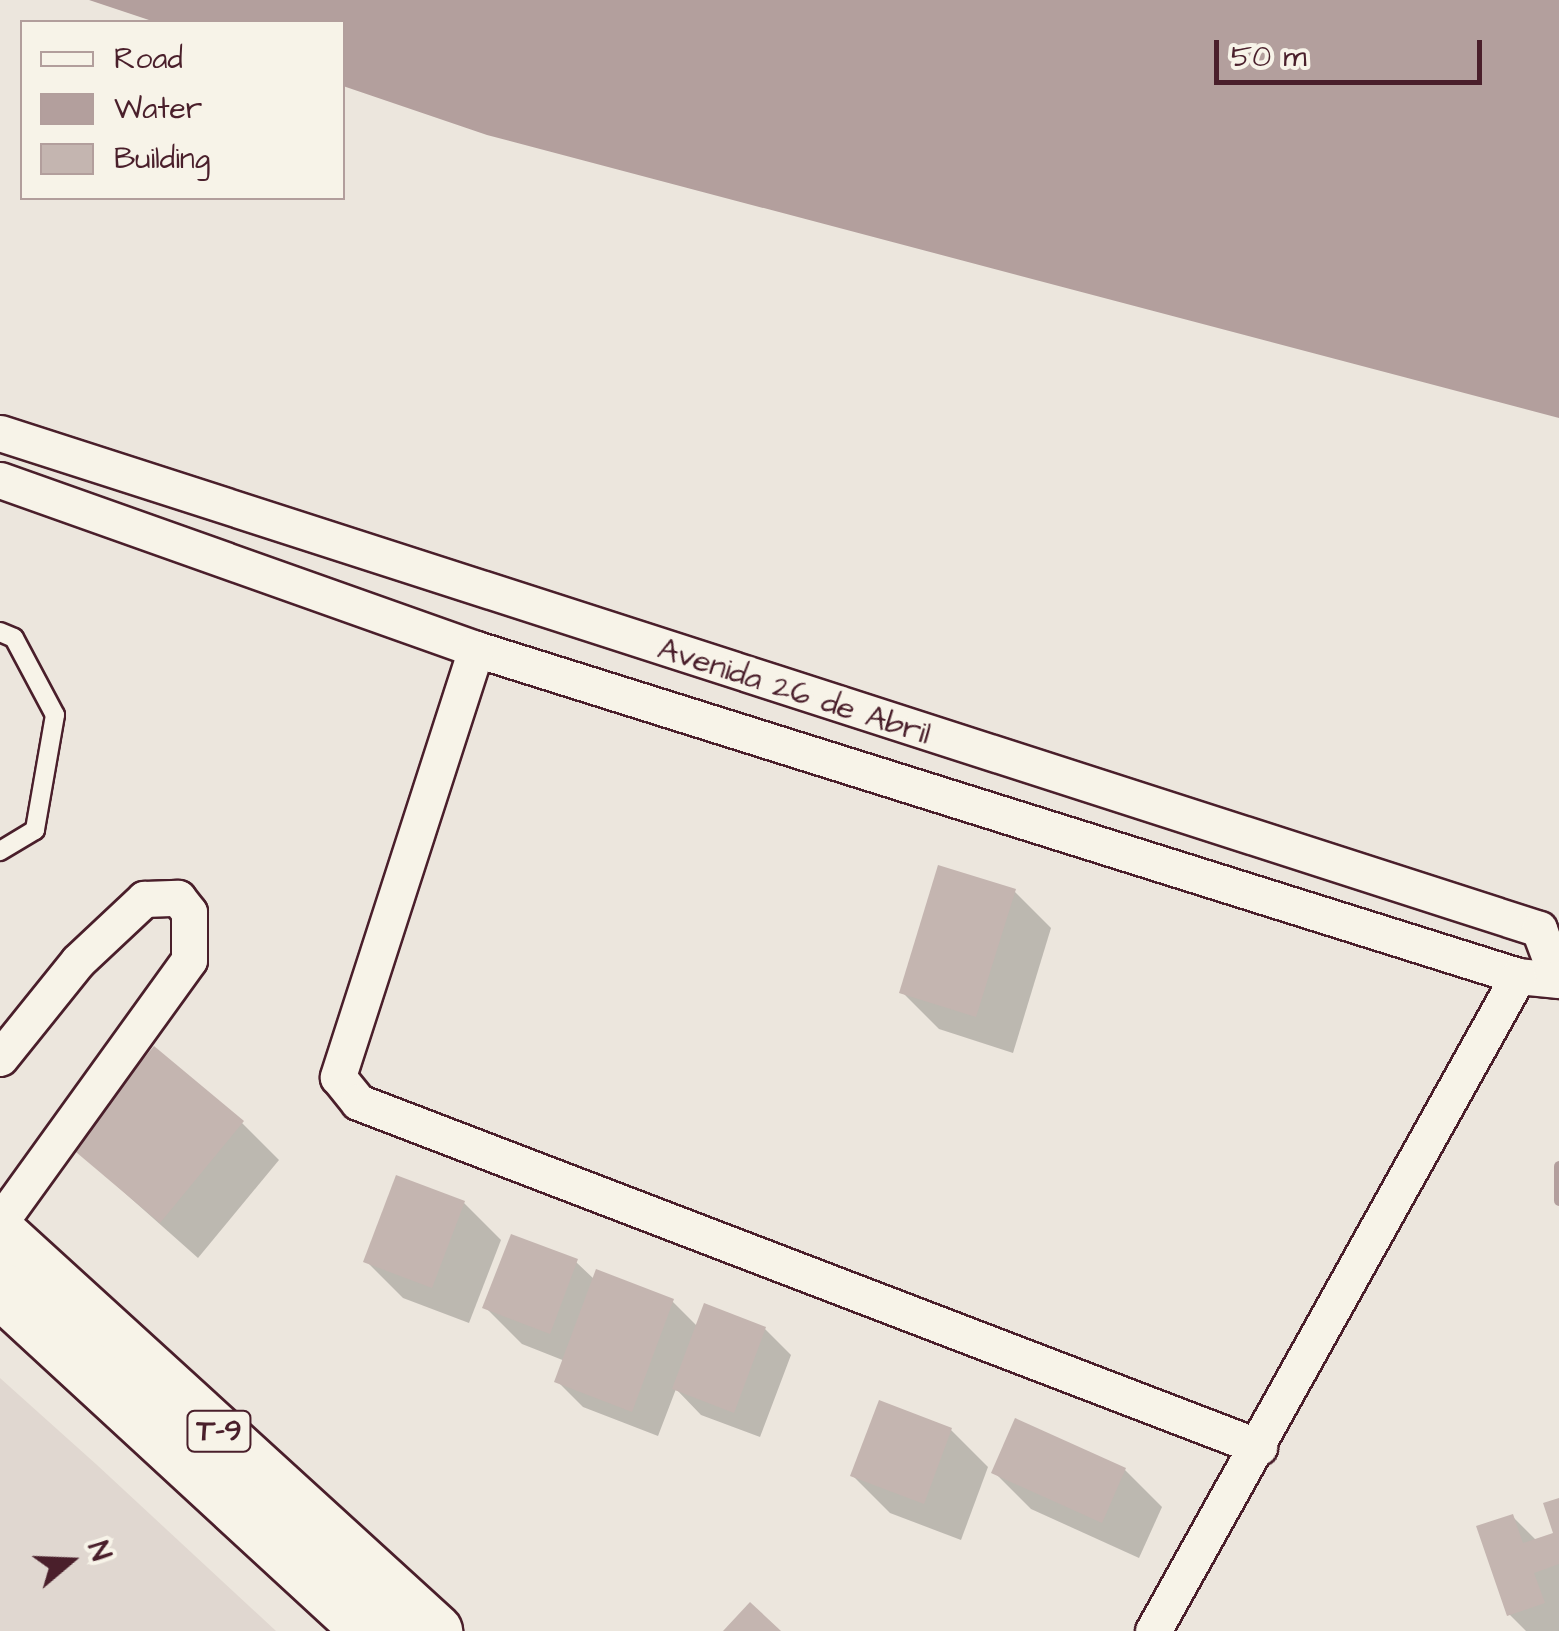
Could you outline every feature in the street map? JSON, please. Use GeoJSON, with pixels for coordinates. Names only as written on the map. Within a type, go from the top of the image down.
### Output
{"type":"FeatureCollection","features":[{"type":"Feature","properties":{"kind":"main road","name":"T-9"},"geometry":{"type":"LineString","coordinates":[[0,1235],[434,1631]]}},
{"type":"Feature","properties":{"kind":"main road","name":"T-9"},"geometry":{"type":"LineString","coordinates":[[0,1289],[370,1631]]}},
{"type":"Feature","properties":{"kind":"street","name":"Avenida 26 de Abril"},"geometry":{"type":"LineString","coordinates":[[0,432],[1538,929],[1558,980],[1518,976],[476,649],[0,480]]}},
{"type":"Feature","properties":{"kind":"street"},"geometry":{"type":"LineString","coordinates":[[476,649],[338,1077],[358,1102],[1259,1446]]}},
{"type":"Feature","properties":{"kind":"street"},"geometry":{"type":"LineString","coordinates":[[0,1058],[78,961],[144,900],[178,898],[196,928],[189,960],[0,1222]]}},
{"type":"Feature","properties":{"kind":"street"},"geometry":{"type":"LineString","coordinates":[[1153,1631],[1518,976]]}},
{"type":"Feature","properties":{"kind":"lane"},"geometry":{"type":"LineString","coordinates":[[0,632],[14,638],[55,714],[35,830],[0,851]]}},
{"type":"Feature","properties":{"kind":"shaded area"},"geometry":{"type":"Polygon","coordinates":[[[0,1378],[97,1465],[276,1631],[0,1631],[0,1378]]]}},
{"type":"Feature","properties":{"kind":"water"},"geometry":{"type":"Polygon","coordinates":[[[89,0],[1559,0],[1559,418],[487,135],[345,87],[345,20],[149,20],[89,0]]]}},
{"type":"Feature","properties":{"kind":"building"},"geometry":{"type":"Polygon","coordinates":[[[938,865],[1016,889],[976,1017],[899,993],[938,865]]]}},
{"type":"Feature","properties":{"kind":"building"},"geometry":{"type":"Polygon","coordinates":[[[154,1046],[244,1121],[160,1223],[70,1147],[154,1046]]]}},
{"type":"Feature","properties":{"kind":"building"},"geometry":{"type":"Polygon","coordinates":[[[396,1175],[465,1201],[432,1288],[363,1262],[396,1175]]]}},
{"type":"Feature","properties":{"kind":"building"},"geometry":{"type":"Polygon","coordinates":[[[511,1234],[578,1259],[550,1334],[482,1308],[511,1234]]]}},
{"type":"Feature","properties":{"kind":"building"},"geometry":{"type":"Polygon","coordinates":[[[596,1269],[674,1299],[632,1412],[554,1382],[596,1269]]]}},
{"type":"Feature","properties":{"kind":"building"},"geometry":{"type":"Polygon","coordinates":[[[704,1303],[766,1327],[734,1413],[672,1389],[704,1303]]]}},
{"type":"Feature","properties":{"kind":"building"},"geometry":{"type":"Polygon","coordinates":[[[879,1400],[952,1428],[924,1504],[850,1476],[879,1400]]]}},
{"type":"Feature","properties":{"kind":"building"},"geometry":{"type":"Polygon","coordinates":[[[1015,1418],[1126,1468],[1102,1523],[991,1473],[1015,1418]]]}},
{"type":"Feature","properties":{"kind":"building"},"geometry":{"type":"Polygon","coordinates":[[[1559,1498],[1559,1564],[1534,1573],[1545,1603],[1507,1616],[1476,1526],[1513,1514],[1523,1543],[1553,1533],[1543,1503],[1559,1498]]]}},
{"type":"Feature","properties":{"kind":"building"},"geometry":{"type":"Polygon","coordinates":[[[750,1602],[781,1631],[723,1631],[750,1602]]]}},
{"type":"Feature","properties":{"kind":"waterway"},"geometry":{"type":"LineString","coordinates":[[1559,1166],[1559,1200]]}}]}
